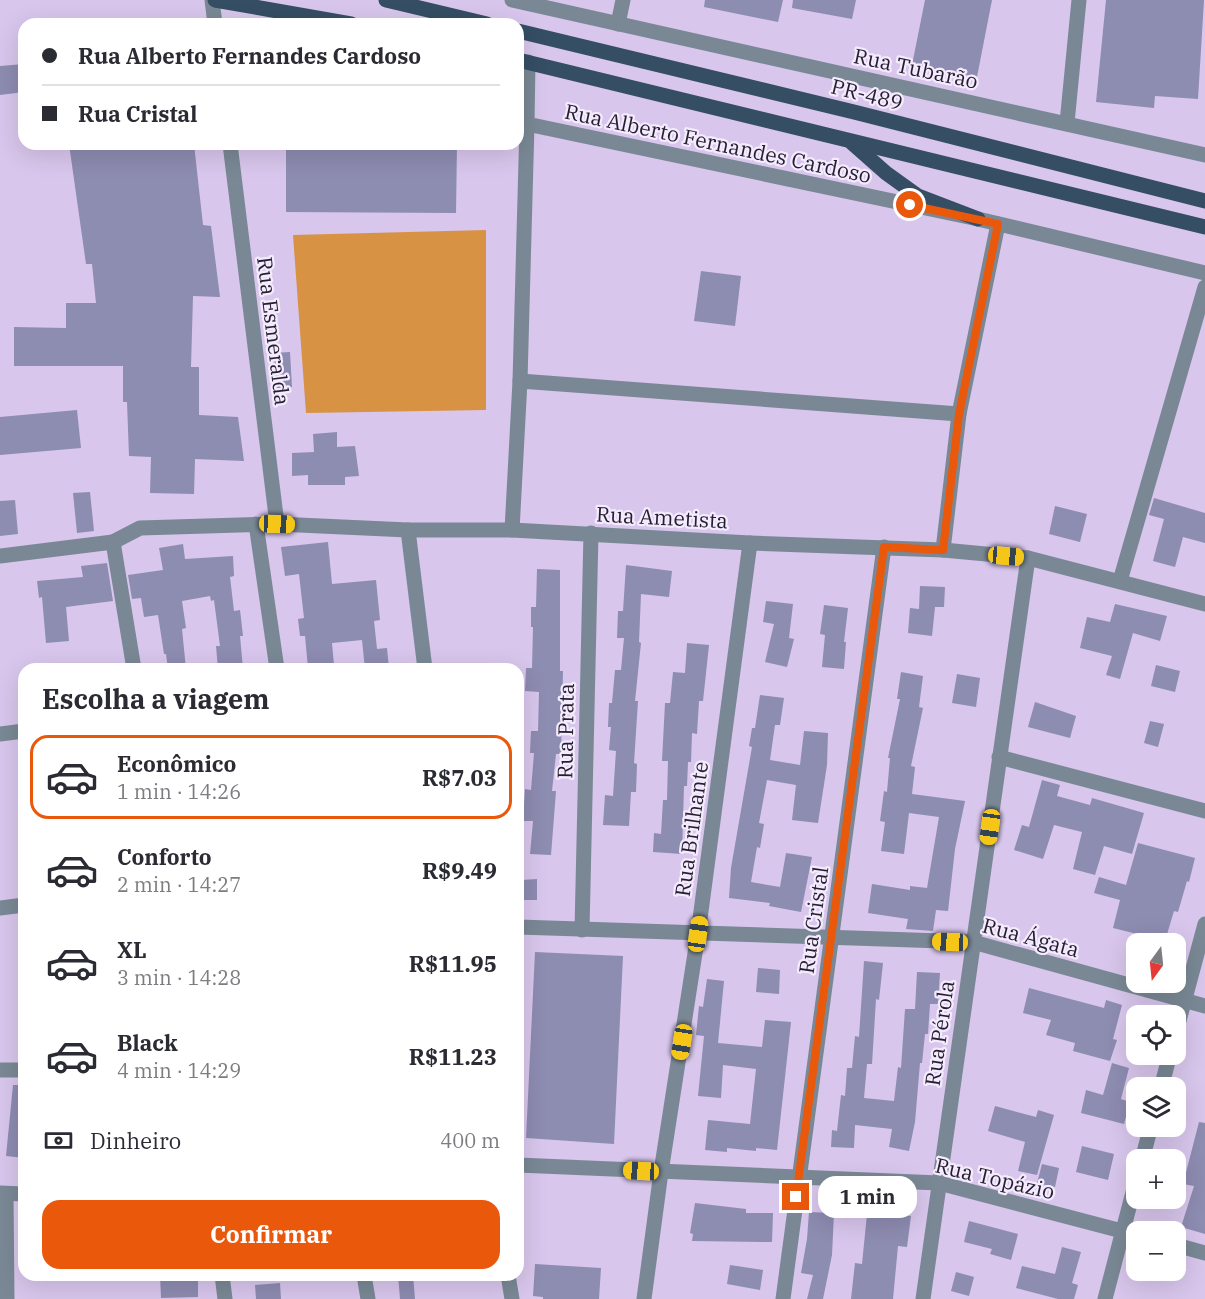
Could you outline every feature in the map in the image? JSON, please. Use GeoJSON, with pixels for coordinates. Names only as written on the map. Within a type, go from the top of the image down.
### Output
{"type":"FeatureCollection","features":[{"type":"Feature","properties":{"kind":"main road"},"geometry":{"type":"LineString","coordinates":[[214,0],[317,18]]}},
{"type":"Feature","properties":{"kind":"main road"},"geometry":{"type":"LineString","coordinates":[[386,0],[462,18]]}},
{"type":"Feature","properties":{"kind":"main road","name":"PR-489"},"geometry":{"type":"LineString","coordinates":[[524,32],[854,112],[1205,201]]}},
{"type":"Feature","properties":{"kind":"main road"},"geometry":{"type":"LineString","coordinates":[[524,61],[1205,227]]}},
{"type":"Feature","properties":{"kind":"main road"},"geometry":{"type":"LineString","coordinates":[[850,141],[886,173],[918,196],[978,219]]}},
{"type":"Feature","properties":{"kind":"street"},"geometry":{"type":"LineString","coordinates":[[214,0],[215,18]]}},
{"type":"Feature","properties":{"kind":"street","name":"Rua Tubarão"},"geometry":{"type":"LineString","coordinates":[[512,0],[1205,154]]}},
{"type":"Feature","properties":{"kind":"street"},"geometry":{"type":"LineString","coordinates":[[618,24],[623,0]]}},
{"type":"Feature","properties":{"kind":"street"},"geometry":{"type":"LineString","coordinates":[[1067,123],[1079,0]]}},
{"type":"Feature","properties":{"kind":"street"},"geometry":{"type":"LineString","coordinates":[[512,530],[520,381],[528,124],[524,74]]}},
{"type":"Feature","properties":{"kind":"street","name":"Rua Alberto Fernandes Cardoso"},"geometry":{"type":"LineString","coordinates":[[528,124],[978,219],[1205,273]]}},
{"type":"Feature","properties":{"kind":"street","name":"Rua Esmeralda"},"geometry":{"type":"LineString","coordinates":[[231,150],[277,524]]}},
{"type":"Feature","properties":{"kind":"street"},"geometry":{"type":"LineString","coordinates":[[943,550],[959,414],[998,224]]}},
{"type":"Feature","properties":{"kind":"street"},"geometry":{"type":"LineString","coordinates":[[1120,581],[1205,287]]}},
{"type":"Feature","properties":{"kind":"street"},"geometry":{"type":"LineString","coordinates":[[520,381],[959,414]]}},
{"type":"Feature","properties":{"kind":"street"},"geometry":{"type":"LineString","coordinates":[[256,524],[276,663]]}},
{"type":"Feature","properties":{"kind":"street","name":"Rua Ametista"},"geometry":{"type":"LineString","coordinates":[[113,542],[140,528],[277,524],[408,530],[591,533],[750,543],[943,550],[1028,558],[1205,604]]}},
{"type":"Feature","properties":{"kind":"street"},"geometry":{"type":"LineString","coordinates":[[408,530],[424,663]]}},
{"type":"Feature","properties":{"kind":"street","name":"Rua Prata"},"geometry":{"type":"LineString","coordinates":[[582,930],[591,533]]}},
{"type":"Feature","properties":{"kind":"street"},"geometry":{"type":"LineString","coordinates":[[0,556],[113,542],[133,663]]}},
{"type":"Feature","properties":{"kind":"street","name":"Rua Brilhante"},"geometry":{"type":"LineString","coordinates":[[644,1299],[698,934],[750,543]]}},
{"type":"Feature","properties":{"kind":"street","name":"Rua Cristal"},"geometry":{"type":"LineString","coordinates":[[783,1299],[884,547]]}},
{"type":"Feature","properties":{"kind":"street","name":"Rua Pérola"},"geometry":{"type":"LineString","coordinates":[[923,1299],[1028,558]]}},
{"type":"Feature","properties":{"kind":"street"},"geometry":{"type":"LineString","coordinates":[[0,734],[18,732]]}},
{"type":"Feature","properties":{"kind":"street"},"geometry":{"type":"LineString","coordinates":[[999,757],[1205,811]]}},
{"type":"Feature","properties":{"kind":"street"},"geometry":{"type":"LineString","coordinates":[[0,908],[18,906]]}},
{"type":"Feature","properties":{"kind":"street"},"geometry":{"type":"LineString","coordinates":[[1184,1005],[1205,924]]}},
{"type":"Feature","properties":{"kind":"street","name":"Rua Ágata"},"geometry":{"type":"LineString","coordinates":[[524,927],[973,942],[1205,1006]]}},
{"type":"Feature","properties":{"kind":"street"},"geometry":{"type":"LineString","coordinates":[[0,1070],[18,1070]]}},
{"type":"Feature","properties":{"kind":"street","name":"Rua Topázio"},"geometry":{"type":"LineString","coordinates":[[524,1165],[939,1184],[1126,1233]]}},
{"type":"Feature","properties":{"kind":"street"},"geometry":{"type":"LineString","coordinates":[[7,1299],[3,1193],[18,1194]]}},
{"type":"Feature","properties":{"kind":"street"},"geometry":{"type":"LineString","coordinates":[[1105,1299],[1126,1244]]}},
{"type":"Feature","properties":{"kind":"street"},"geometry":{"type":"LineString","coordinates":[[1186,1248],[1205,1253]]}},
{"type":"Feature","properties":{"kind":"street"},"geometry":{"type":"LineString","coordinates":[[223,1281],[225,1299]]}},
{"type":"Feature","properties":{"kind":"street"},"geometry":{"type":"LineString","coordinates":[[365,1281],[368,1299]]}},
{"type":"Feature","properties":{"kind":"street"},"geometry":{"type":"LineString","coordinates":[[509,1281],[512,1299]]}},
{"type":"Feature","properties":{"kind":"shaded area"},"geometry":{"type":"Polygon","coordinates":[[[486,230],[486,410],[306,413],[293,235],[486,230]]]}},
{"type":"Feature","properties":{"kind":"building"},"geometry":{"type":"Polygon","coordinates":[[[705,0],[783,0],[778,22],[704,7],[705,0]]]}},
{"type":"Feature","properties":{"kind":"building"},"geometry":{"type":"Polygon","coordinates":[[[793,0],[856,0],[852,19],[792,8],[793,0]]]}},
{"type":"Feature","properties":{"kind":"building"},"geometry":{"type":"Polygon","coordinates":[[[925,0],[992,0],[977,77],[912,65],[925,0]]]}},
{"type":"Feature","properties":{"kind":"building"},"geometry":{"type":"Polygon","coordinates":[[[1106,0],[1204,0],[1198,99],[1155,96],[1154,108],[1096,102],[1106,0]]]}},
{"type":"Feature","properties":{"kind":"building"},"geometry":{"type":"Polygon","coordinates":[[[18,64],[18,93],[0,95],[0,66],[18,64]]]}},
{"type":"Feature","properties":{"kind":"building"},"geometry":{"type":"Polygon","coordinates":[[[70,150],[195,150],[203,225],[211,226],[220,297],[193,296],[191,367],[199,367],[199,415],[238,417],[244,461],[195,459],[194,494],[150,493],[151,457],[129,456],[127,402],[123,402],[123,366],[14,366],[14,327],[66,328],[66,303],[96,303],[92,264],[86,264],[70,150]]]}},
{"type":"Feature","properties":{"kind":"building"},"geometry":{"type":"Polygon","coordinates":[[[286,150],[457,150],[456,213],[286,212],[286,150]]]}},
{"type":"Feature","properties":{"kind":"building"},"geometry":{"type":"Polygon","coordinates":[[[701,271],[741,276],[735,326],[694,321],[701,271]]]}},
{"type":"Feature","properties":{"kind":"building"},"geometry":{"type":"Polygon","coordinates":[[[290,352],[292,387],[277,389],[274,353],[290,352]]]}},
{"type":"Feature","properties":{"kind":"building"},"geometry":{"type":"Polygon","coordinates":[[[77,410],[81,448],[0,455],[0,417],[77,410]]]}},
{"type":"Feature","properties":{"kind":"building"},"geometry":{"type":"Polygon","coordinates":[[[337,432],[337,447],[355,446],[359,476],[345,477],[345,485],[308,485],[308,475],[292,476],[292,453],[314,452],[313,434],[337,432]]]}},
{"type":"Feature","properties":{"kind":"building"},"geometry":{"type":"Polygon","coordinates":[[[90,492],[94,531],[77,533],[73,493],[90,492]]]}},
{"type":"Feature","properties":{"kind":"building"},"geometry":{"type":"Polygon","coordinates":[[[1154,498],[1205,513],[1205,543],[1183,537],[1175,567],[1153,561],[1164,519],[1149,515],[1154,498]]]}},
{"type":"Feature","properties":{"kind":"building"},"geometry":{"type":"Polygon","coordinates":[[[15,500],[18,534],[0,536],[0,501],[15,500]]]}},
{"type":"Feature","properties":{"kind":"building"},"geometry":{"type":"Polygon","coordinates":[[[1055,506],[1087,514],[1080,542],[1049,534],[1055,506]]]}},
{"type":"Feature","properties":{"kind":"building"},"geometry":{"type":"Polygon","coordinates":[[[328,542],[332,584],[376,580],[380,620],[374,621],[377,649],[387,648],[388,663],[364,663],[362,640],[332,643],[334,663],[308,663],[305,636],[300,636],[298,619],[304,618],[299,574],[285,576],[281,547],[328,542]]]}},
{"type":"Feature","properties":{"kind":"building"},"geometry":{"type":"Polygon","coordinates":[[[183,544],[185,559],[233,556],[234,576],[230,577],[234,611],[240,610],[242,663],[217,663],[216,646],[220,646],[214,600],[211,601],[210,596],[182,601],[186,628],[182,629],[185,663],[167,663],[158,615],[144,617],[141,598],[132,599],[128,575],[163,570],[159,548],[183,544]]]}},
{"type":"Feature","properties":{"kind":"building"},"geometry":{"type":"Polygon","coordinates":[[[107,563],[113,601],[66,607],[69,641],[46,643],[42,597],[39,598],[37,581],[83,577],[81,566],[107,563]]]}},
{"type":"Feature","properties":{"kind":"building"},"geometry":{"type":"Polygon","coordinates":[[[626,565],[672,571],[669,597],[641,594],[639,642],[641,643],[635,701],[638,701],[634,763],[637,764],[636,792],[631,792],[629,826],[603,825],[605,795],[613,796],[616,751],[609,750],[611,727],[608,727],[609,703],[612,703],[615,670],[621,670],[624,638],[617,638],[618,611],[623,611],[626,565]]]}},
{"type":"Feature","properties":{"kind":"building"},"geometry":{"type":"Polygon","coordinates":[[[537,569],[560,570],[560,671],[563,671],[561,754],[556,754],[552,791],[556,791],[551,855],[530,854],[533,821],[524,821],[525,789],[531,790],[534,753],[530,753],[531,731],[538,731],[539,692],[525,691],[526,668],[532,668],[531,607],[536,607],[537,569]]]}},
{"type":"Feature","properties":{"kind":"building"},"geometry":{"type":"Polygon","coordinates":[[[920,586],[945,587],[944,607],[935,607],[932,636],[908,633],[910,608],[919,609],[920,586]]]}},
{"type":"Feature","properties":{"kind":"building"},"geometry":{"type":"Polygon","coordinates":[[[766,601],[793,604],[789,638],[794,639],[787,667],[765,662],[774,624],[763,622],[766,601]]]}},
{"type":"Feature","properties":{"kind":"building"},"geometry":{"type":"Polygon","coordinates":[[[1115,604],[1167,616],[1160,641],[1133,633],[1120,679],[1106,675],[1112,656],[1080,648],[1087,617],[1110,622],[1115,604]]]}},
{"type":"Feature","properties":{"kind":"building"},"geometry":{"type":"Polygon","coordinates":[[[824,605],[848,608],[844,669],[822,667],[825,635],[820,634],[824,605]]]}},
{"type":"Feature","properties":{"kind":"building"},"geometry":{"type":"Polygon","coordinates":[[[687,643],[709,645],[703,701],[699,701],[697,734],[692,733],[691,762],[688,762],[687,786],[684,786],[682,854],[653,852],[654,833],[661,834],[663,800],[667,800],[668,761],[662,761],[665,703],[670,703],[673,672],[685,673],[687,643]]]}},
{"type":"Feature","properties":{"kind":"building"},"geometry":{"type":"Polygon","coordinates":[[[1156,665],[1180,671],[1175,692],[1151,686],[1156,665]]]}},
{"type":"Feature","properties":{"kind":"building"},"geometry":{"type":"Polygon","coordinates":[[[901,672],[923,676],[919,707],[923,708],[911,766],[915,767],[912,794],[965,801],[955,849],[948,911],[936,910],[933,931],[906,929],[908,919],[868,913],[872,884],[910,890],[910,886],[927,888],[939,817],[909,813],[904,854],[881,851],[885,822],[880,821],[884,791],[887,792],[890,758],[888,758],[900,699],[897,699],[901,672]]]}},
{"type":"Feature","properties":{"kind":"building"},"geometry":{"type":"Polygon","coordinates":[[[957,674],[980,678],[976,707],[952,703],[957,674]]]}},
{"type":"Feature","properties":{"kind":"building"},"geometry":{"type":"Polygon","coordinates":[[[760,695],[784,698],[780,725],[775,725],[770,760],[800,765],[804,731],[828,733],[827,765],[818,823],[792,820],[796,785],[767,780],[759,823],[764,824],[760,848],[757,847],[751,882],[780,887],[786,853],[812,857],[801,912],[769,906],[770,903],[729,898],[731,868],[752,747],[749,746],[752,728],[755,728],[760,695]]]}},
{"type":"Feature","properties":{"kind":"building"},"geometry":{"type":"Polygon","coordinates":[[[1035,702],[1076,716],[1070,738],[1028,727],[1035,702]]]}},
{"type":"Feature","properties":{"kind":"building"},"geometry":{"type":"Polygon","coordinates":[[[1150,721],[1164,724],[1158,747],[1144,743],[1150,721]]]}},
{"type":"Feature","properties":{"kind":"building"},"geometry":{"type":"Polygon","coordinates":[[[1042,780],[1060,785],[1057,796],[1090,805],[1092,798],[1144,813],[1132,854],[1104,846],[1095,875],[1073,869],[1082,832],[1054,825],[1043,859],[1014,850],[1022,825],[1029,827],[1042,780]]]}},
{"type":"Feature","properties":{"kind":"building"},"geometry":{"type":"Polygon","coordinates":[[[1138,843],[1195,858],[1178,912],[1174,911],[1167,933],[1133,933],[1113,928],[1120,900],[1094,893],[1099,877],[1126,885],[1138,843]]]}},
{"type":"Feature","properties":{"kind":"building"},"geometry":{"type":"Polygon","coordinates":[[[537,879],[537,900],[524,900],[524,880],[537,879]]]}},
{"type":"Feature","properties":{"kind":"building"},"geometry":{"type":"Polygon","coordinates":[[[535,952],[623,956],[614,1144],[526,1138],[535,952]]]}},
{"type":"Feature","properties":{"kind":"building"},"geometry":{"type":"Polygon","coordinates":[[[864,961],[883,963],[879,1000],[876,999],[872,1064],[867,1064],[864,1098],[894,1101],[898,1067],[901,1068],[905,1009],[915,1009],[917,972],[940,973],[938,1004],[930,1004],[928,1034],[925,1034],[922,1063],[920,1063],[915,1122],[909,1151],[889,1147],[892,1129],[855,1125],[854,1148],[831,1147],[832,1130],[837,1131],[841,1095],[845,1096],[847,1068],[852,1068],[855,1036],[859,1037],[864,961]]]}},
{"type":"Feature","properties":{"kind":"building"},"geometry":{"type":"Polygon","coordinates":[[[758,968],[780,970],[779,994],[756,992],[758,968]]]}},
{"type":"Feature","properties":{"kind":"building"},"geometry":{"type":"Polygon","coordinates":[[[707,979],[724,981],[718,1043],[762,1047],[765,1020],[791,1022],[777,1150],[756,1148],[756,1151],[727,1148],[727,1152],[705,1150],[708,1120],[750,1124],[756,1069],[723,1065],[721,1098],[698,1096],[704,1036],[696,1035],[699,1006],[703,1007],[707,979]]]}},
{"type":"Feature","properties":{"kind":"building"},"geometry":{"type":"Polygon","coordinates":[[[1029,988],[1104,1008],[1106,1000],[1122,1005],[1113,1039],[1117,1040],[1110,1061],[1073,1051],[1075,1043],[1046,1035],[1051,1020],[1023,1013],[1029,988]]]}},
{"type":"Feature","properties":{"kind":"building"},"geometry":{"type":"Polygon","coordinates":[[[1112,1063],[1129,1068],[1121,1099],[1126,1101],[1124,1124],[1081,1113],[1086,1090],[1103,1095],[1112,1063]]]}},
{"type":"Feature","properties":{"kind":"building"},"geometry":{"type":"Polygon","coordinates":[[[13,1085],[18,1085],[18,1157],[6,1156],[13,1085]]]}},
{"type":"Feature","properties":{"kind":"building"},"geometry":{"type":"Polygon","coordinates":[[[995,1106],[1036,1117],[1038,1110],[1054,1115],[1037,1175],[1018,1171],[1025,1142],[988,1131],[995,1106]]]}},
{"type":"Feature","properties":{"kind":"building"},"geometry":{"type":"Polygon","coordinates":[[[1199,1122],[1205,1123],[1205,1234],[1186,1228],[1186,1221],[1183,1221],[1194,1186],[1186,1185],[1186,1172],[1199,1122]]]}},
{"type":"Feature","properties":{"kind":"building"},"geometry":{"type":"Polygon","coordinates":[[[1082,1146],[1114,1154],[1108,1180],[1076,1172],[1082,1146]]]}},
{"type":"Feature","properties":{"kind":"building"},"geometry":{"type":"Polygon","coordinates":[[[1042,1164],[1059,1168],[1055,1187],[1037,1183],[1042,1164]]]}},
{"type":"Feature","properties":{"kind":"building"},"geometry":{"type":"Polygon","coordinates":[[[695,1203],[746,1209],[746,1213],[773,1213],[772,1242],[692,1241],[693,1234],[690,1233],[695,1203]]]}},
{"type":"Feature","properties":{"kind":"building"},"geometry":{"type":"Polygon","coordinates":[[[809,1212],[834,1213],[832,1255],[823,1299],[807,1299],[813,1275],[801,1273],[809,1212]]]}},
{"type":"Feature","properties":{"kind":"building"},"geometry":{"type":"Polygon","coordinates":[[[892,1213],[911,1216],[907,1247],[898,1246],[893,1299],[851,1299],[855,1263],[862,1264],[867,1214],[892,1216],[892,1213]]]}},
{"type":"Feature","properties":{"kind":"building"},"geometry":{"type":"Polygon","coordinates":[[[969,1221],[1018,1234],[1011,1260],[990,1254],[992,1249],[964,1242],[969,1221]]]}},
{"type":"Feature","properties":{"kind":"building"},"geometry":{"type":"Polygon","coordinates":[[[1062,1247],[1081,1252],[1072,1283],[1078,1285],[1074,1299],[1058,1299],[1016,1288],[1022,1266],[1055,1274],[1062,1247]]]}},
{"type":"Feature","properties":{"kind":"building"},"geometry":{"type":"Polygon","coordinates":[[[535,1264],[601,1268],[599,1299],[543,1299],[543,1297],[533,1296],[535,1264]]]}},
{"type":"Feature","properties":{"kind":"building"},"geometry":{"type":"Polygon","coordinates":[[[730,1265],[763,1270],[760,1290],[727,1284],[730,1265]]]}},
{"type":"Feature","properties":{"kind":"building"},"geometry":{"type":"Polygon","coordinates":[[[956,1272],[974,1277],[969,1296],[951,1291],[956,1272]]]}},
{"type":"Feature","properties":{"kind":"building"},"geometry":{"type":"Polygon","coordinates":[[[160,1281],[198,1281],[198,1297],[161,1298],[160,1281]]]}},
{"type":"Feature","properties":{"kind":"building"},"geometry":{"type":"Polygon","coordinates":[[[398,1281],[414,1281],[415,1299],[400,1299],[398,1281]]]}},
{"type":"Feature","properties":{"kind":"building"},"geometry":{"type":"Polygon","coordinates":[[[280,1283],[281,1299],[256,1299],[255,1285],[280,1283]]]}},
{"type":"Feature","properties":{"kind":"route"},"geometry":{"type":"LineString","coordinates":[[796,1197],[884,547],[943,550],[959,414],[998,224],[910,205]]}}]}
